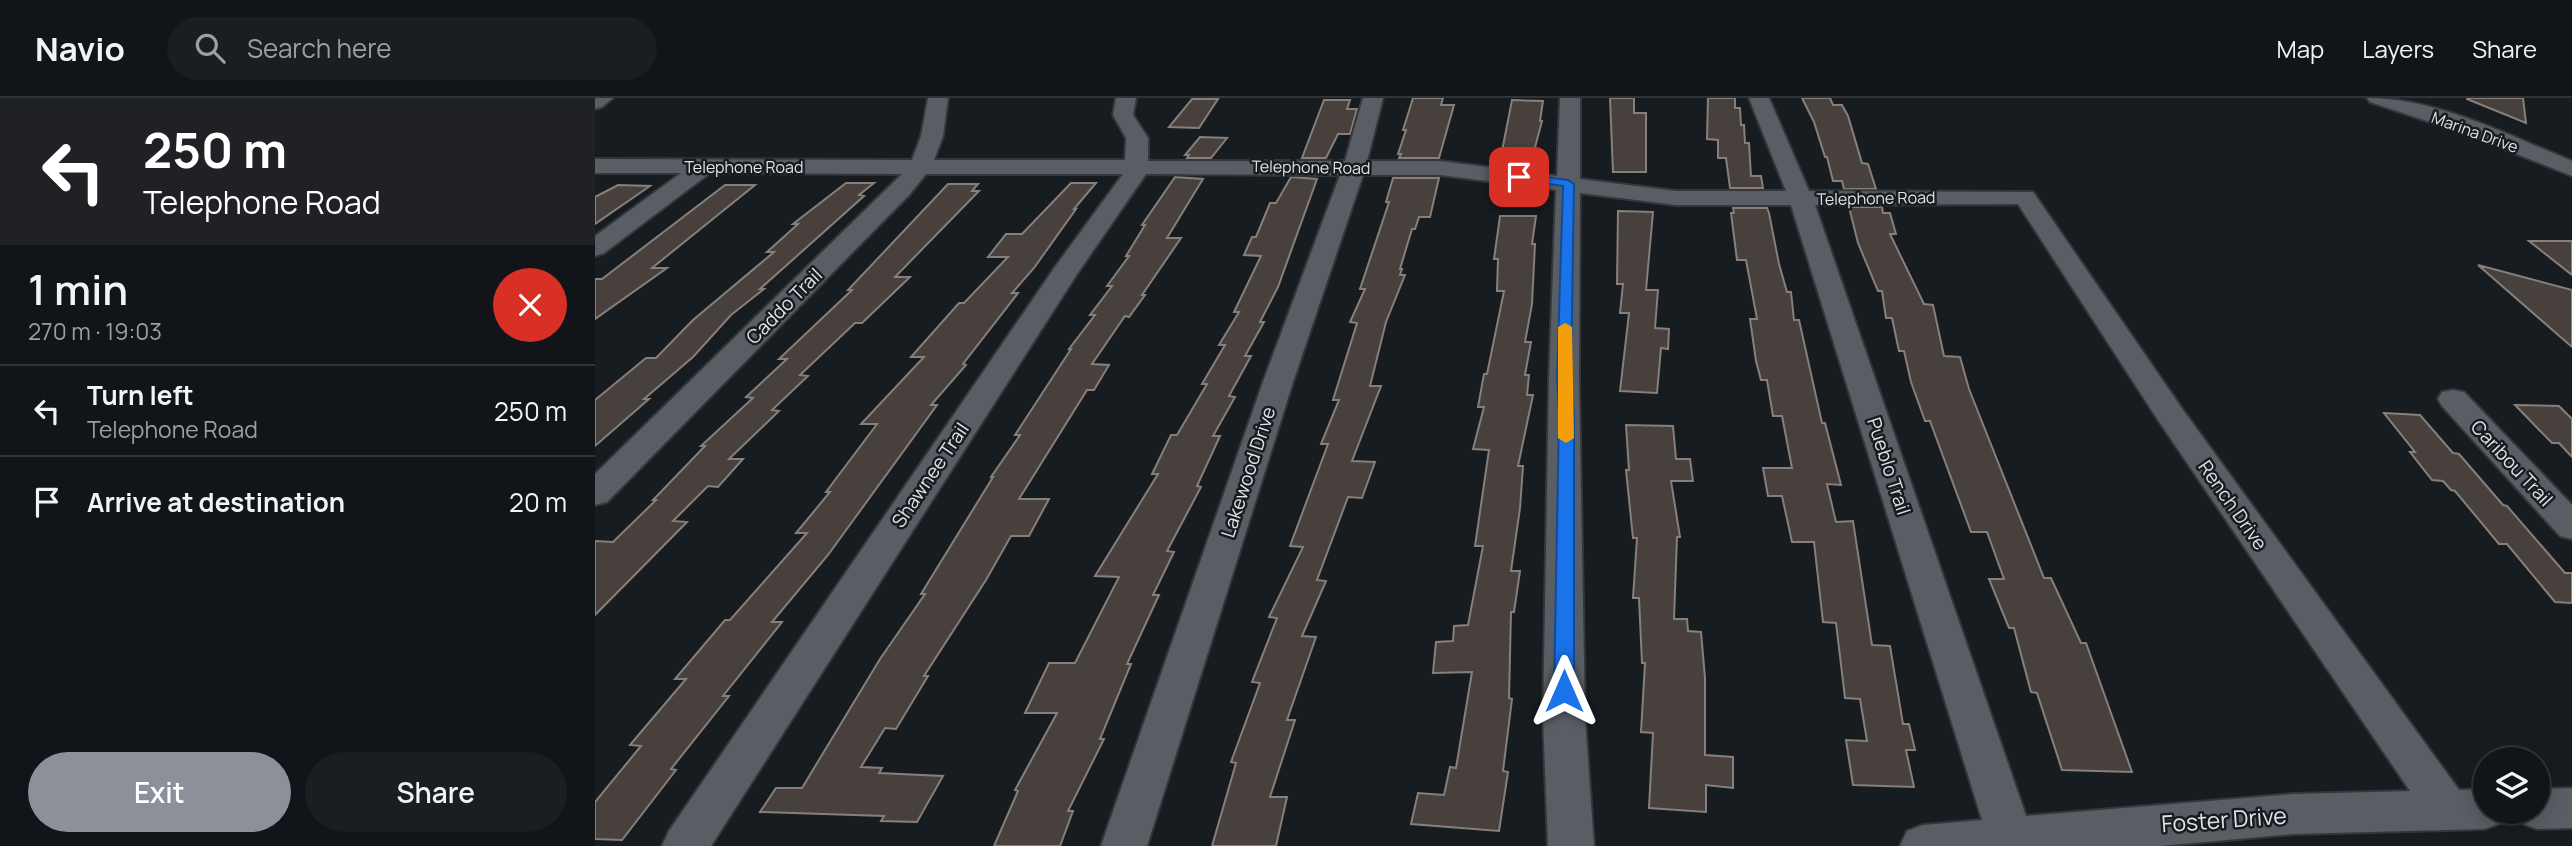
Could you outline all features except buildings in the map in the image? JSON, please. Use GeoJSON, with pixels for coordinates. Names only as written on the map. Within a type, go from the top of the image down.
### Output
{"type":"FeatureCollection","features":[{"type":"Feature","properties":{"kind":"street"},"geometry":{"type":"LineString","coordinates":[[595,103],[603,98]]}},
{"type":"Feature","properties":{"kind":"street","name":"Caddo Trail"},"geometry":{"type":"LineString","coordinates":[[595,495],[902,189],[929,150],[933,134],[933,114],[938,98]]}},
{"type":"Feature","properties":{"kind":"street"},"geometry":{"type":"LineString","coordinates":[[1126,98],[1123,116],[1137,138],[1137,167]]}},
{"type":"Feature","properties":{"kind":"street","name":"Lakewood Drive"},"geometry":{"type":"LineString","coordinates":[[1124,846],[1278,382],[1354,168],[1373,98]]}},
{"type":"Feature","properties":{"kind":"street"},"geometry":{"type":"LineString","coordinates":[[1570,98],[1564,378],[1564,718],[1571,846]]}},
{"type":"Feature","properties":{"kind":"street","name":"Pueblo Trail"},"geometry":{"type":"LineString","coordinates":[[1759,98],[1801,199],[2010,837]]}},
{"type":"Feature","properties":{"kind":"street","name":"Marina Drive"},"geometry":{"type":"LineString","coordinates":[[2377,98],[2474,129],[2572,169]]}},
{"type":"Feature","properties":{"kind":"street","name":"Telephone Road"},"geometry":{"type":"LineString","coordinates":[[595,166],[1440,168],[1676,198],[2025,197]]}},
{"type":"Feature","properties":{"kind":"street"},"geometry":{"type":"LineString","coordinates":[[595,248],[704,167]]}},
{"type":"Feature","properties":{"kind":"street","name":"Shawnee Trail"},"geometry":{"type":"LineString","coordinates":[[685,846],[1137,167]]}},
{"type":"Feature","properties":{"kind":"street","name":"Rench Drive"},"geometry":{"type":"LineString","coordinates":[[2025,197],[2172,417],[2466,810]]}},
{"type":"Feature","properties":{"kind":"street","name":"Caribou Trail"},"geometry":{"type":"LineString","coordinates":[[2452,399],[2572,527]]}},
{"type":"Feature","properties":{"kind":"street","name":"Foster Drive"},"geometry":{"type":"LineString","coordinates":[[1923,846],[2010,837],[2144,836],[2293,814],[2466,810]]}},
{"type":"Feature","properties":{"kind":"slow traffic"},"geometry":{"type":"LineString","coordinates":[[1565,327],[1566,438]]}},
{"type":"Feature","properties":{"kind":"route"},"geometry":{"type":"LineString","coordinates":[[1519,177],[1568,184],[1564,378],[1564,691]]}}]}
